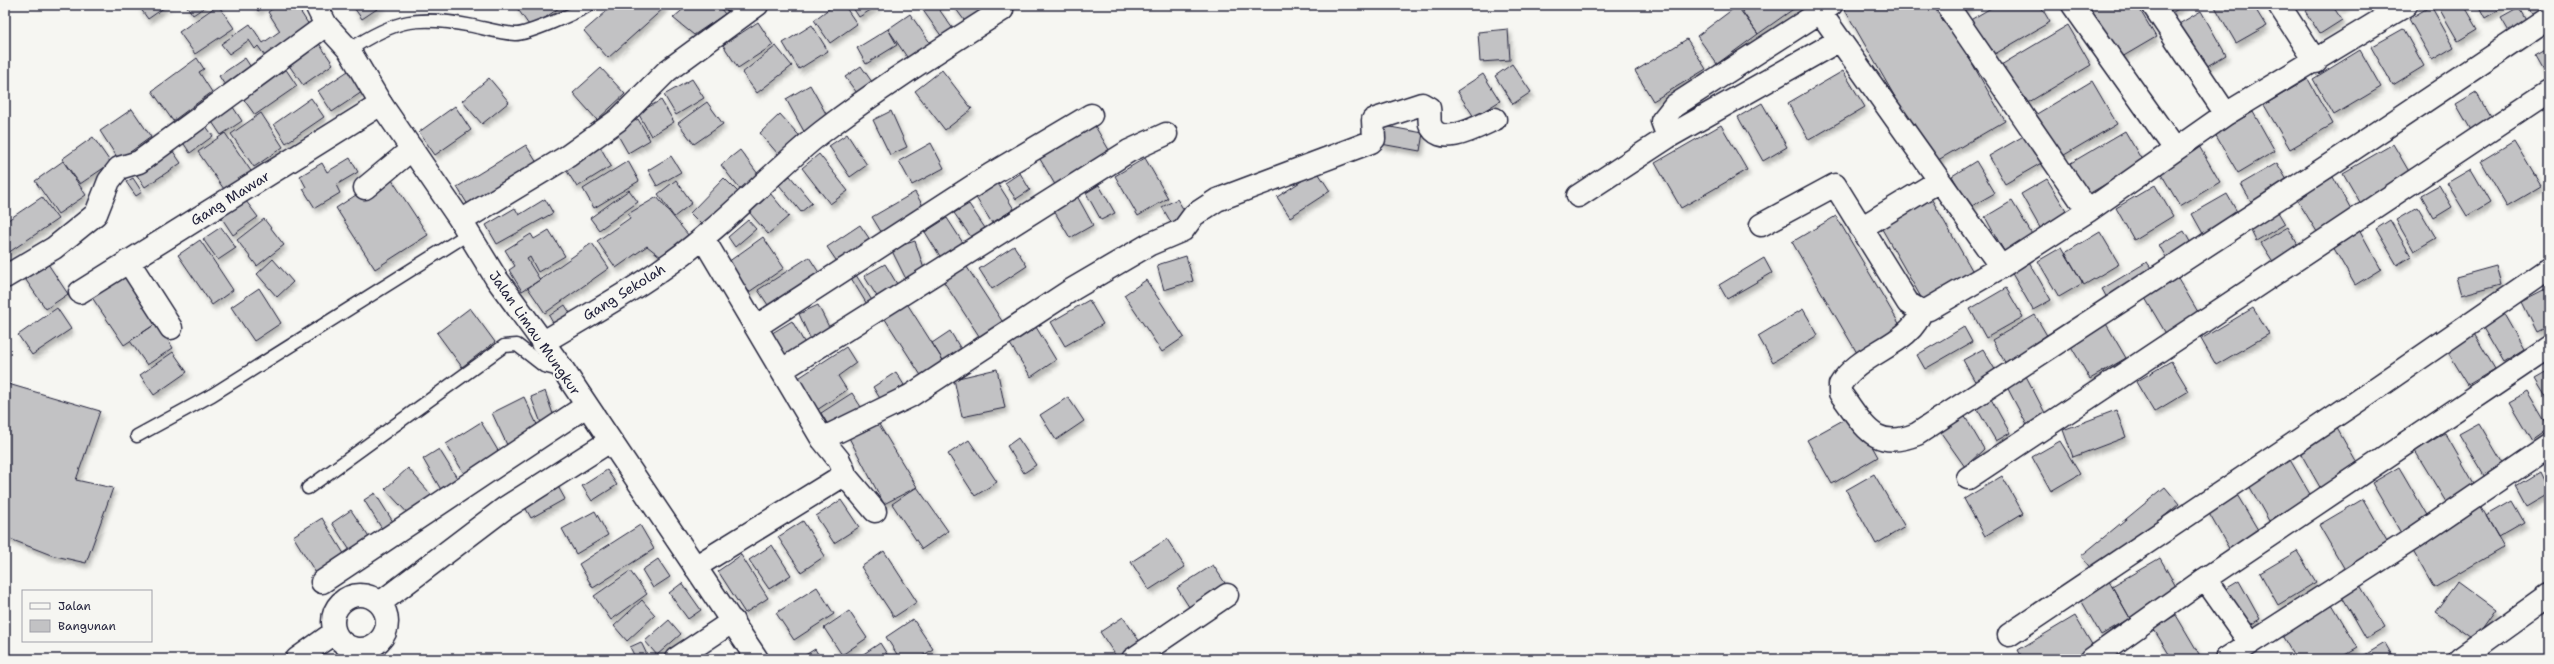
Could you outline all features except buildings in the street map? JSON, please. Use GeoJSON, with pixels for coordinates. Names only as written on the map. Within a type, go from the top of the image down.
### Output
{"type":"FeatureCollection","features":[{"type":"Feature","properties":{"kind":"street","name":"Jalan Limau Mungkur"},"geometry":{"type":"LineString","coordinates":[[316,5],[326,25],[349,50],[381,104],[542,343],[564,371],[586,406],[733,621],[757,659]]}},
{"type":"Feature","properties":{"kind":"street"},"geometry":{"type":"LineString","coordinates":[[465,227],[618,120],[666,71],[757,5]]}},
{"type":"Feature","properties":{"kind":"street"},"geometry":{"type":"LineString","coordinates":[[1947,5],[2088,211]]}},
{"type":"Feature","properties":{"kind":"street"},"geometry":{"type":"LineString","coordinates":[[2073,5],[2175,148]]}},
{"type":"Feature","properties":{"kind":"street"},"geometry":{"type":"LineString","coordinates":[[2153,5],[2226,114]]}},
{"type":"Feature","properties":{"kind":"street"},"geometry":{"type":"LineString","coordinates":[[2279,5],[2316,62]]}},
{"type":"Feature","properties":{"kind":"street"},"geometry":{"type":"LineString","coordinates":[[1762,225],[1836,185],[1908,303],[1921,311],[1928,309],[2001,267],[2088,211],[2175,148],[2226,114],[2316,62],[2406,5]]}},
{"type":"Feature","properties":{"kind":"street"},"geometry":{"type":"LineString","coordinates":[[1668,137],[1662,121],[1674,106],[1825,9],[1838,41],[2001,267]]}},
{"type":"Feature","properties":{"kind":"street","name":"Gang Sekolah"},"geometry":{"type":"LineString","coordinates":[[542,343],[653,276],[703,238],[752,196],[779,168],[821,133],[877,91],[1002,10]]}},
{"type":"Feature","properties":{"kind":"street"},"geometry":{"type":"LineString","coordinates":[[1921,311],[1918,322],[1907,334],[1852,368],[1840,385],[1840,393],[1872,435],[1885,440],[1901,440],[1917,434],[2331,164],[2549,18]]}},
{"type":"Feature","properties":{"kind":"street"},"geometry":{"type":"LineString","coordinates":[[5,277],[54,248],[96,214],[109,182],[119,168],[139,162],[326,25]]}},
{"type":"Feature","properties":{"kind":"street"},"geometry":{"type":"LineString","coordinates":[[1578,196],[1668,137],[1838,41]]}},
{"type":"Feature","properties":{"kind":"street"},"geometry":{"type":"LineString","coordinates":[[1968,478],[2549,91]]}},
{"type":"Feature","properties":{"kind":"street","name":"Gang Mawar"},"geometry":{"type":"LineString","coordinates":[[80,292],[381,104]]}},
{"type":"Feature","properties":{"kind":"street"},"geometry":{"type":"LineString","coordinates":[[822,439],[910,396],[1073,289],[1150,244],[1183,230],[1194,215],[1217,200],[1371,142],[1374,139],[1373,120],[1422,104],[1429,108],[1430,125],[1437,132],[1450,137],[1495,119]]}},
{"type":"Feature","properties":{"kind":"street"},"geometry":{"type":"LineString","coordinates":[[757,326],[990,175],[1091,114]]}},
{"type":"Feature","properties":{"kind":"street"},"geometry":{"type":"LineString","coordinates":[[782,370],[1129,151],[1166,134]]}},
{"type":"Feature","properties":{"kind":"street"},"geometry":{"type":"LineString","coordinates":[[365,188],[412,149]]}},
{"type":"Feature","properties":{"kind":"street"},"geometry":{"type":"LineString","coordinates":[[1861,228],[1939,181]]}},
{"type":"Feature","properties":{"kind":"street"},"geometry":{"type":"LineString","coordinates":[[703,238],[757,326],[822,439],[840,460],[843,473],[875,511]]}},
{"type":"Feature","properties":{"kind":"street"},"geometry":{"type":"LineString","coordinates":[[128,261],[171,328]]}},
{"type":"Feature","properties":{"kind":"street"},"geometry":{"type":"LineString","coordinates":[[2009,636],[2356,402],[2549,269]]}},
{"type":"Feature","properties":{"kind":"street"},"geometry":{"type":"LineString","coordinates":[[2092,659],[2205,579],[2549,347]]}},
{"type":"Feature","properties":{"kind":"street"},"geometry":{"type":"LineString","coordinates":[[322,582],[586,406]]}},
{"type":"Feature","properties":{"kind":"street"},"geometry":{"type":"LineString","coordinates":[[380,603],[505,508],[610,441]]}},
{"type":"Feature","properties":{"kind":"street"},"geometry":{"type":"LineString","coordinates":[[2226,659],[2414,538],[2549,446]]}},
{"type":"Feature","properties":{"kind":"street"},"geometry":{"type":"LineString","coordinates":[[695,567],[843,473]]}},
{"type":"Feature","properties":{"kind":"street"},"geometry":{"type":"LineString","coordinates":[[2205,579],[2250,643]]}},
{"type":"Feature","properties":{"kind":"street"},"geometry":{"type":"LineString","coordinates":[[364,595],[380,603],[385,611],[386,630],[374,645],[366,648],[347,646],[335,632],[334,613],[346,599],[364,595]]}},
{"type":"Feature","properties":{"kind":"street"},"geometry":{"type":"LineString","coordinates":[[1133,659],[1227,595]]}},
{"type":"Feature","properties":{"kind":"street"},"geometry":{"type":"LineString","coordinates":[[2460,659],[2549,595]]}},
{"type":"Feature","properties":{"kind":"street"},"geometry":{"type":"LineString","coordinates":[[676,659],[733,621]]}},
{"type":"Feature","properties":{"kind":"street"},"geometry":{"type":"LineString","coordinates":[[298,659],[335,632]]}},
{"type":"Feature","properties":{"kind":"lane"},"geometry":{"type":"LineString","coordinates":[[349,50],[369,37],[400,22],[425,20],[454,23],[517,34],[589,5]]}},
{"type":"Feature","properties":{"kind":"lane"},"geometry":{"type":"LineString","coordinates":[[137,436],[212,395],[465,227]]}},
{"type":"Feature","properties":{"kind":"lane"},"geometry":{"type":"LineString","coordinates":[[308,488],[504,346],[517,345],[544,366],[564,371]]}}]}
